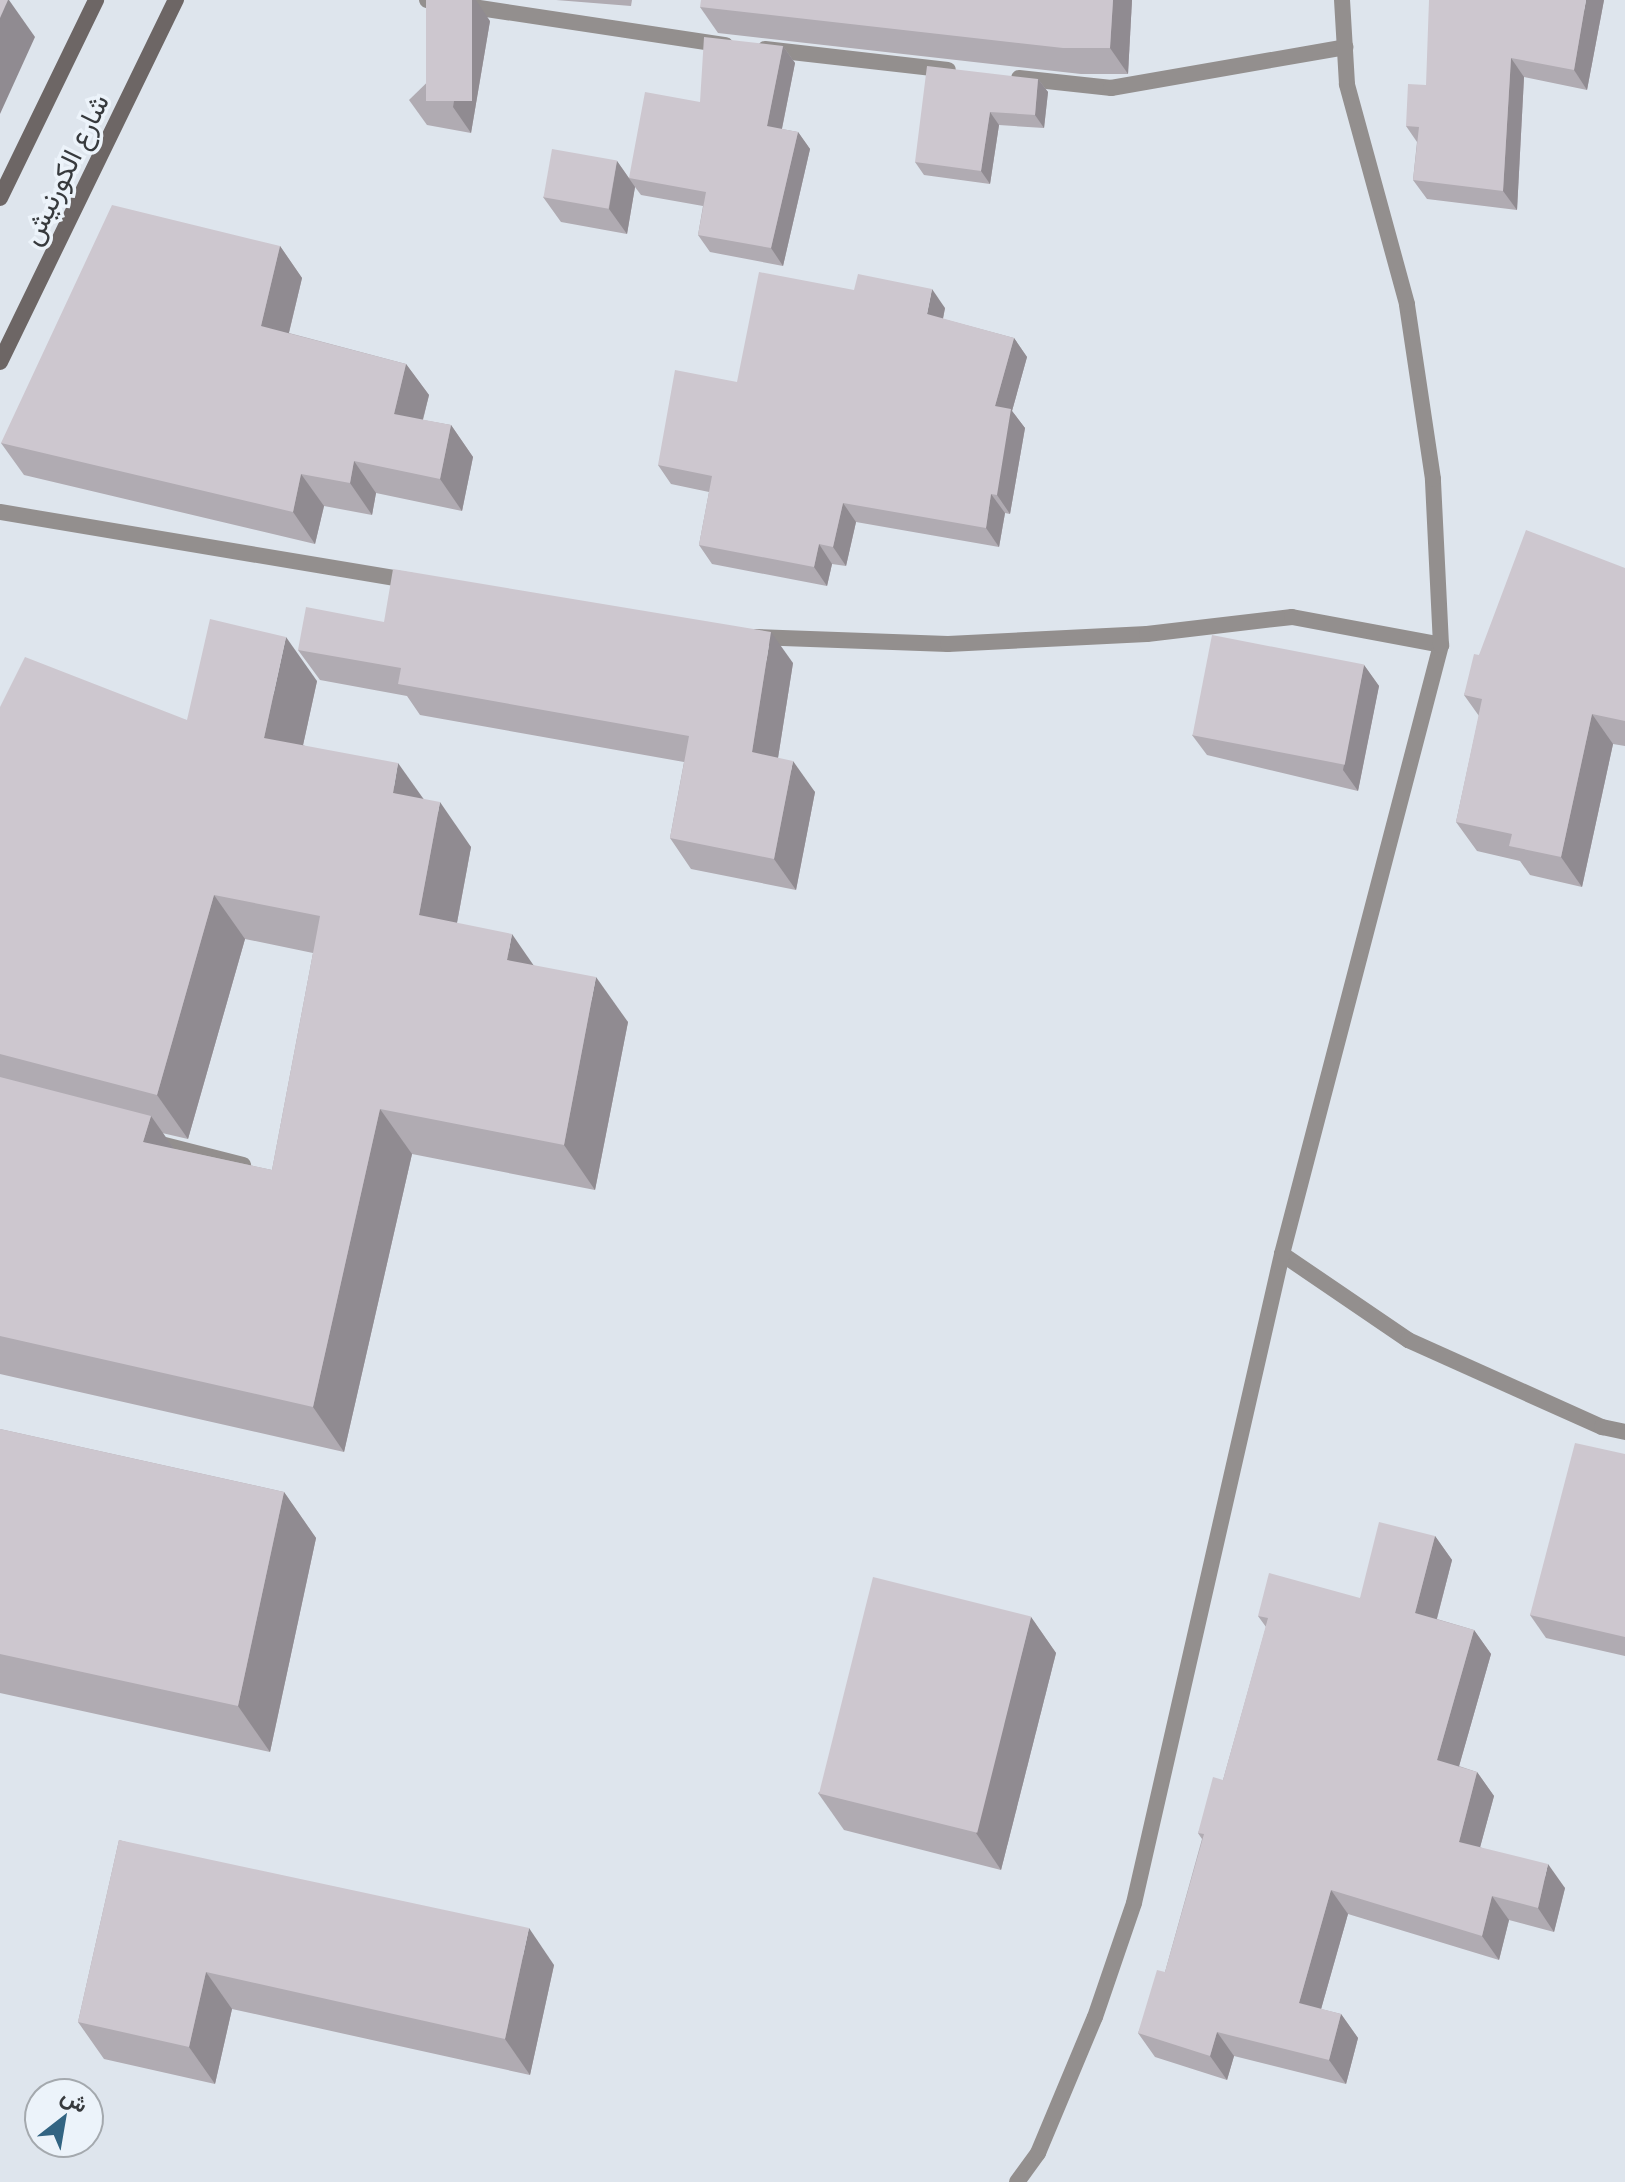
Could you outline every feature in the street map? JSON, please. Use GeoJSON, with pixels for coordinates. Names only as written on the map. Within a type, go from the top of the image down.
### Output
{"type":"FeatureCollection","features":[{"type":"Feature","properties":{"kind":"main road","name":"شارع الكورنيش"},"geometry":{"type":"LineString","coordinates":[[0,198],[96,0]]}},
{"type":"Feature","properties":{"kind":"main road","name":"شارع الكورنيش"},"geometry":{"type":"LineString","coordinates":[[0,362],[176,0]]}},
{"type":"Feature","properties":{"kind":"street"},"geometry":{"type":"LineString","coordinates":[[427,0],[651,36],[960,72]]}},
{"type":"Feature","properties":{"kind":"street"},"geometry":{"type":"LineString","coordinates":[[1017,2182],[1038,2153],[1095,2017],[1134,1903],[1282,1254],[1441,645],[1433,479],[1407,304],[1347,84],[1342,0]]}},
{"type":"Feature","properties":{"kind":"street"},"geometry":{"type":"LineString","coordinates":[[1005,77],[1111,88],[1345,47]]}},
{"type":"Feature","properties":{"kind":"street"},"geometry":{"type":"LineString","coordinates":[[0,512],[438,585]]}},
{"type":"Feature","properties":{"kind":"street"},"geometry":{"type":"LineString","coordinates":[[742,636],[948,644],[1147,634],[1292,617],[1441,645]]}},
{"type":"Feature","properties":{"kind":"street"},"geometry":{"type":"LineString","coordinates":[[139,1138],[263,1170]]}},
{"type":"Feature","properties":{"kind":"street"},"geometry":{"type":"LineString","coordinates":[[1282,1254],[1408,1340],[1602,1427],[1625,1432]]}},
{"type":"Feature","properties":{"kind":"building"},"geometry":{"type":"Polygon","coordinates":[[[0,0],[8,0],[0,18],[0,0]]]}},
{"type":"Feature","properties":{"kind":"building"},"geometry":{"type":"Polygon","coordinates":[[[426,0],[472,0],[472,101],[426,101],[426,0]]]}},
{"type":"Feature","properties":{"kind":"building"},"geometry":{"type":"Polygon","coordinates":[[[701,0],[1113,0],[1110,48],[1063,48],[700,7],[701,0]]]}},
{"type":"Feature","properties":{"kind":"building"},"geometry":{"type":"Polygon","coordinates":[[[1429,0],[1586,0],[1574,70],[1511,58],[1503,191],[1413,180],[1419,127],[1406,126],[1408,84],[1426,85],[1429,0]]]}},
{"type":"Feature","properties":{"kind":"building"},"geometry":{"type":"Polygon","coordinates":[[[704,37],[783,46],[767,126],[798,132],[771,248],[698,235],[706,192],[629,178],[645,92],[700,102],[704,37]]]}},
{"type":"Feature","properties":{"kind":"building"},"geometry":{"type":"Polygon","coordinates":[[[927,66],[1038,79],[1035,115],[990,112],[981,171],[915,162],[927,66]]]}},
{"type":"Feature","properties":{"kind":"building"},"geometry":{"type":"Polygon","coordinates":[[[552,149],[617,160],[608,209],[543,197],[552,149]]]}},
{"type":"Feature","properties":{"kind":"building"},"geometry":{"type":"Polygon","coordinates":[[[112,205],[280,246],[261,326],[406,364],[394,414],[451,425],[440,479],[354,461],[350,483],[301,474],[293,512],[1,443],[112,205]]]}},
{"type":"Feature","properties":{"kind":"building"},"geometry":{"type":"Polygon","coordinates":[[[759,272],[854,290],[858,274],[932,289],[927,314],[1014,338],[995,406],[1011,409],[997,495],[991,494],[986,528],[843,503],[833,547],[819,544],[814,567],[699,545],[712,476],[658,465],[675,370],[737,382],[759,272]]]}},
{"type":"Feature","properties":{"kind":"building"},"geometry":{"type":"Polygon","coordinates":[[[1526,530],[1625,568],[1625,721],[1592,714],[1561,857],[1509,846],[1512,834],[1456,822],[1482,699],[1464,695],[1474,654],[1479,655],[1526,530]]]}},
{"type":"Feature","properties":{"kind":"building"},"geometry":{"type":"Polygon","coordinates":[[[393,569],[771,632],[752,752],[793,761],[774,859],[670,838],[689,736],[398,684],[401,668],[298,650],[306,607],[384,622],[393,569]]]}},
{"type":"Feature","properties":{"kind":"building"},"geometry":{"type":"Polygon","coordinates":[[[210,619],[286,637],[264,738],[398,763],[393,793],[440,802],[419,915],[512,934],[507,960],[596,977],[564,1145],[380,1109],[313,1407],[0,1336],[0,1077],[151,1116],[143,1142],[272,1170],[320,916],[214,895],[157,1095],[0,1054],[0,707],[25,657],[187,720],[210,619]]]}},
{"type":"Feature","properties":{"kind":"building"},"geometry":{"type":"Polygon","coordinates":[[[1212,635],[1364,665],[1345,765],[1193,735],[1212,635]]]}},
{"type":"Feature","properties":{"kind":"building"},"geometry":{"type":"Polygon","coordinates":[[[0,1429],[284,1492],[238,1706],[0,1654],[0,1429]]]}},
{"type":"Feature","properties":{"kind":"building"},"geometry":{"type":"Polygon","coordinates":[[[1575,1443],[1625,1454],[1625,1637],[1530,1615],[1575,1443]]]}},
{"type":"Feature","properties":{"kind":"building"},"geometry":{"type":"Polygon","coordinates":[[[1379,1522],[1435,1536],[1415,1613],[1474,1630],[1437,1760],[1477,1772],[1459,1842],[1548,1864],[1538,1908],[1492,1896],[1482,1936],[1331,1890],[1299,2003],[1341,2014],[1329,2060],[1217,2032],[1210,2056],[1138,2033],[1157,1970],[1165,1972],[1204,1834],[1198,1833],[1213,1777],[1223,1780],[1268,1618],[1258,1616],[1269,1573],[1360,1598],[1379,1522]]]}},
{"type":"Feature","properties":{"kind":"building"},"geometry":{"type":"Polygon","coordinates":[[[873,1577],[1031,1616],[977,1833],[819,1793],[873,1577]]]}},
{"type":"Feature","properties":{"kind":"building"},"geometry":{"type":"Polygon","coordinates":[[[119,1840],[529,1928],[505,2039],[206,1972],[189,2047],[78,2022],[119,1840]]]}}]}
